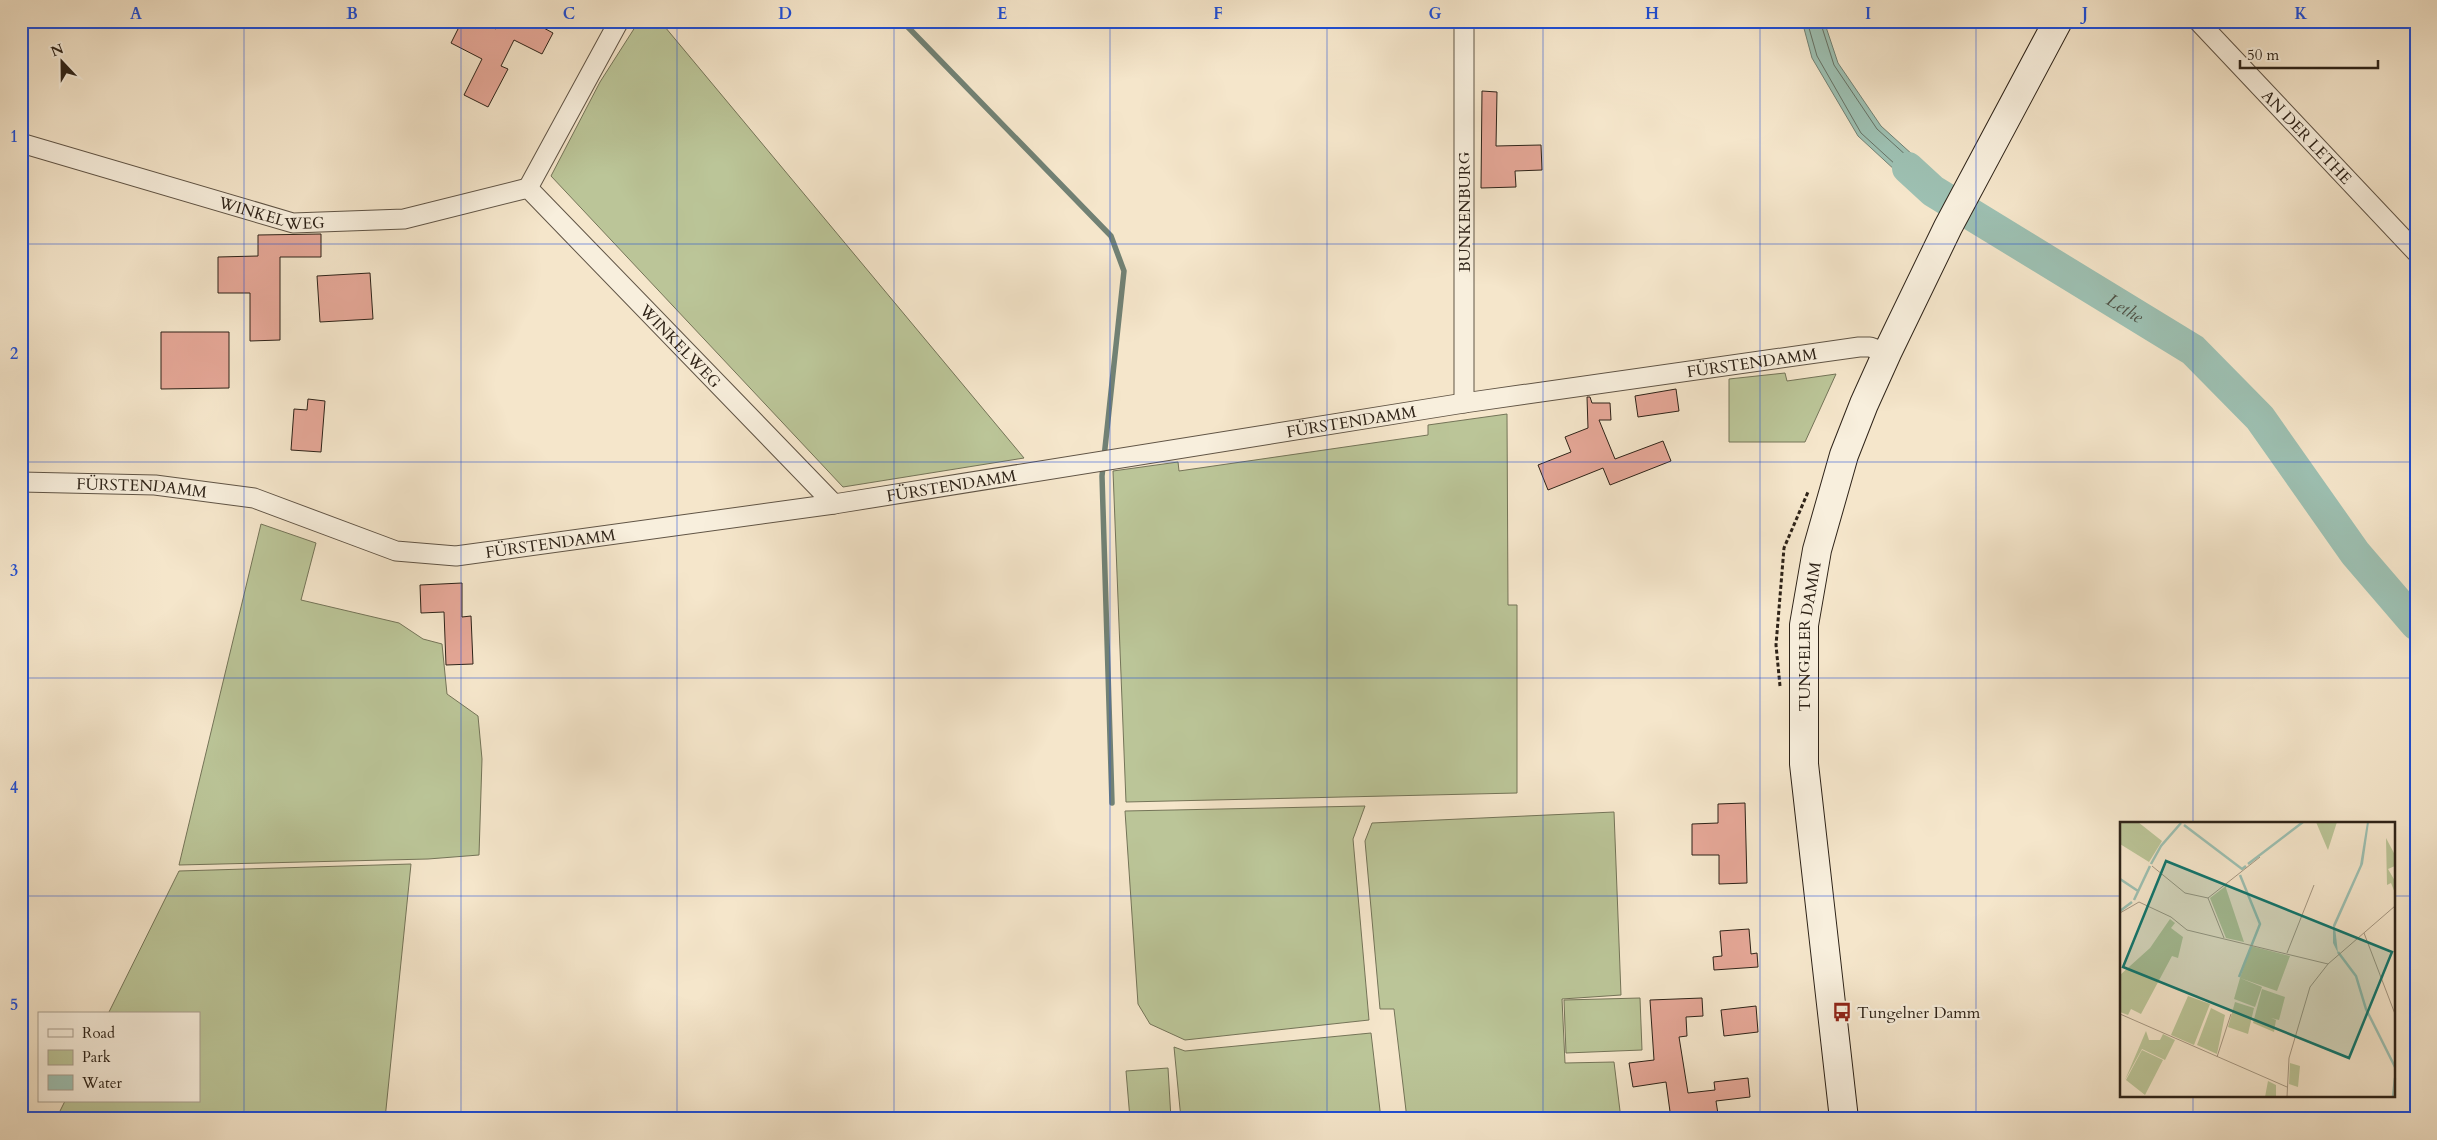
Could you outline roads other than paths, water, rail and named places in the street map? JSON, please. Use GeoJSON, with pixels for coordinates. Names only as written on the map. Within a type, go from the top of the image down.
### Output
{"type":"FeatureCollection","features":[{"type":"Feature","properties":{"kind":"street"},"geometry":{"type":"LineString","coordinates":[[528,188],[619,21]]}},
{"type":"Feature","properties":{"kind":"street","name":"BUNKENBURG"},"geometry":{"type":"LineString","coordinates":[[1464,21],[1464,403]]}},
{"type":"Feature","properties":{"kind":"street","name":"TUNGELER DAMM"},"geometry":{"type":"LineString","coordinates":[[1844,1119],[1804,764],[1804,625],[1818,550],[1828,505],[1864,404],[1887,353],[1948,227],[2058,21]]}},
{"type":"Feature","properties":{"kind":"street","name":"AN DER LETHE"},"geometry":{"type":"LineString","coordinates":[[2198,21],[2416,252]]}},
{"type":"Feature","properties":{"kind":"street","name":"WINKELWEG"},"geometry":{"type":"LineString","coordinates":[[21,142],[293,222],[404,219],[528,188],[834,504]]}},
{"type":"Feature","properties":{"kind":"street","name":"FÜRSTENDAMM"},"geometry":{"type":"LineString","coordinates":[[21,482],[155,485],[254,498],[396,551],[456,556],[834,504],[1089,461],[1464,403],[1858,347],[1870,347],[1887,353]]}},
{"type":"Feature","properties":{"kind":"water"},"geometry":{"type":"Polygon","coordinates":[[[1802,21],[1824,21],[1838,63],[1881,126],[1946,185],[1935,207],[1858,136],[1812,58],[1802,21]]]}},
{"type":"Feature","properties":{"kind":"waterway"},"geometry":{"type":"LineString","coordinates":[[902,21],[1111,236],[1124,271],[1102,476],[1112,803]]}},
{"type":"Feature","properties":{"kind":"waterway","name":"Lethe"},"geometry":{"type":"LineString","coordinates":[[1908,168],[1933,191],[2193,350],[2260,418],[2355,553],[2416,624]]}},
{"type":"Feature","properties":{"kind":"place","name":"Tungelner Damm"},"geometry":{"type":"Point","coordinates":[1842,1012]}}]}
